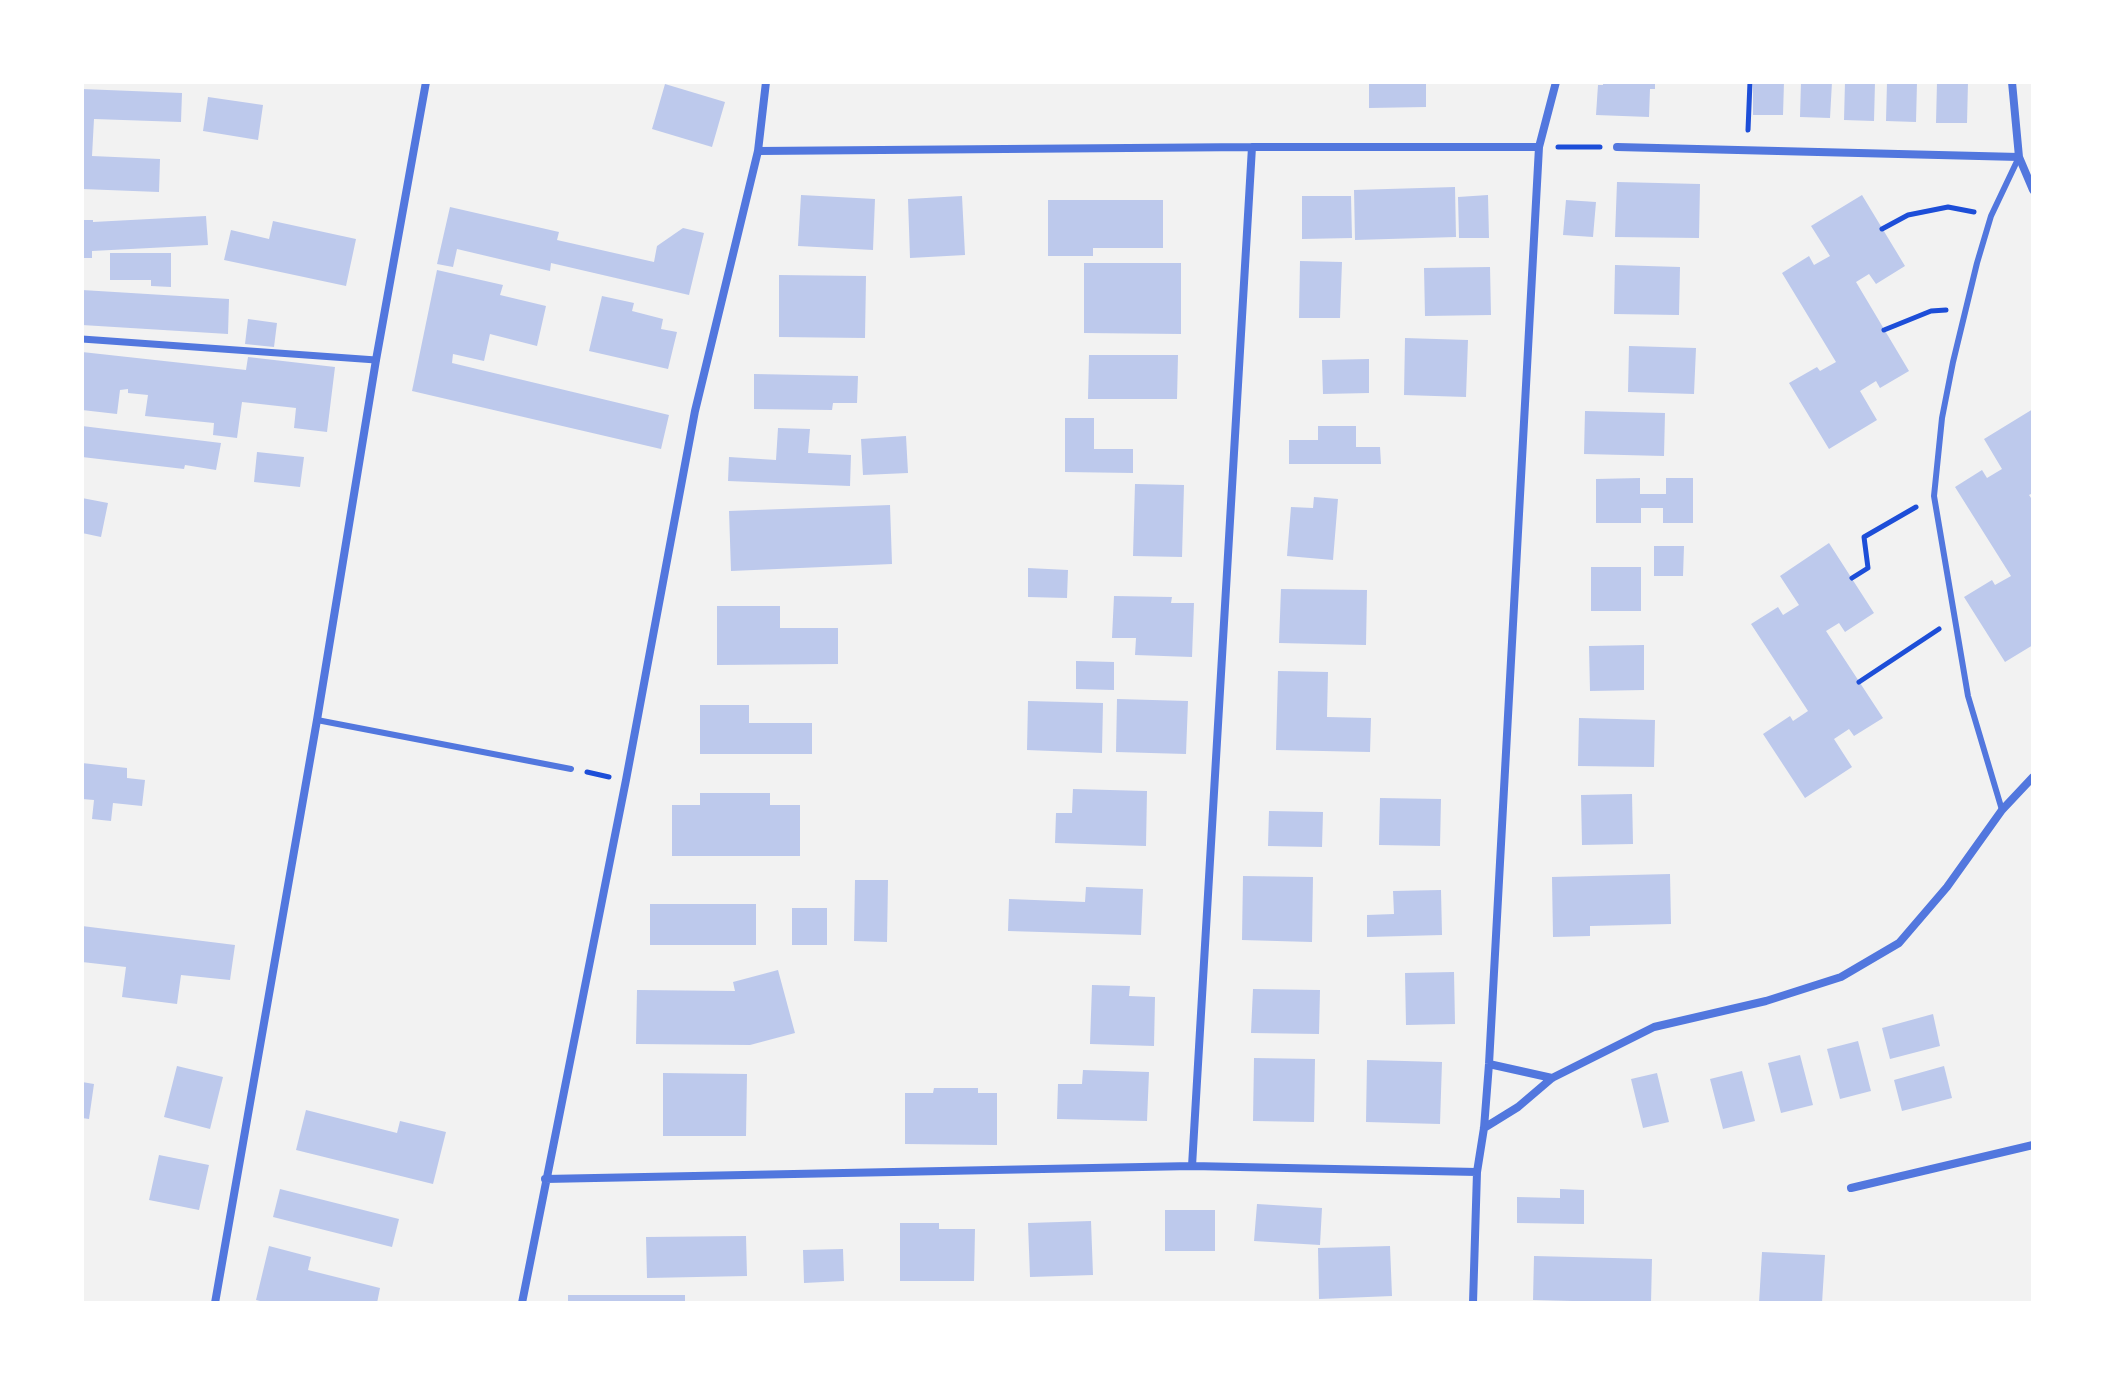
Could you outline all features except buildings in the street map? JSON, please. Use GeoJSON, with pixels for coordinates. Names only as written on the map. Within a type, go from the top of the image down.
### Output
{"type":"FeatureCollection","features":[{"type":"Feature","properties":{"kind":"street"},"geometry":{"type":"LineString","coordinates":[[215,1303],[426,82]]}},
{"type":"Feature","properties":{"kind":"street"},"geometry":{"type":"LineString","coordinates":[[522,1303],[626,780],[695,411],[758,151],[766,82]]}},
{"type":"Feature","properties":{"kind":"street"},"geometry":{"type":"LineString","coordinates":[[1473,1303],[1477,1172],[1489,1064],[1539,147],[1556,82]]}},
{"type":"Feature","properties":{"kind":"street"},"geometry":{"type":"LineString","coordinates":[[2012,82],[2019,157],[2033,190]]}},
{"type":"Feature","properties":{"kind":"street"},"geometry":{"type":"LineString","coordinates":[[1192,1166],[1252,147]]}},
{"type":"Feature","properties":{"kind":"street"},"geometry":{"type":"LineString","coordinates":[[758,151],[1539,147]]}},
{"type":"Feature","properties":{"kind":"street"},"geometry":{"type":"LineString","coordinates":[[1617,147],[2019,157]]}},
{"type":"Feature","properties":{"kind":"street"},"geometry":{"type":"LineString","coordinates":[[82,339],[376,360]]}},
{"type":"Feature","properties":{"kind":"street"},"geometry":{"type":"LineString","coordinates":[[1484,1128],[1518,1107],[1552,1078],[1654,1027],[1766,1001],[1841,977],[1899,943],[1947,887],[2002,810],[2033,777]]}},
{"type":"Feature","properties":{"kind":"street"},"geometry":{"type":"LineString","coordinates":[[1489,1064],[1552,1078]]}},
{"type":"Feature","properties":{"kind":"street"},"geometry":{"type":"LineString","coordinates":[[1851,1188],[2033,1145]]}},
{"type":"Feature","properties":{"kind":"street"},"geometry":{"type":"LineString","coordinates":[[545,1179],[1192,1166],[1477,1172]]}},
{"type":"Feature","properties":{"kind":"lane"},"geometry":{"type":"LineString","coordinates":[[2002,810],[1968,696],[1934,496],[1942,418],[1977,263],[1991,216],[2019,157]]}},
{"type":"Feature","properties":{"kind":"lane"},"geometry":{"type":"LineString","coordinates":[[317,720],[571,769]]}},
{"type":"Feature","properties":{"kind":"path"},"geometry":{"type":"LineString","coordinates":[[1747,151],[1750,82]]}},
{"type":"Feature","properties":{"kind":"path"},"geometry":{"type":"LineString","coordinates":[[1539,147],[1617,147]]}},
{"type":"Feature","properties":{"kind":"path"},"geometry":{"type":"LineString","coordinates":[[1882,229],[1908,215],[1948,207],[1991,216]]}},
{"type":"Feature","properties":{"kind":"path"},"geometry":{"type":"LineString","coordinates":[[1884,330],[1931,311],[1967,310]]}},
{"type":"Feature","properties":{"kind":"path"},"geometry":{"type":"LineString","coordinates":[[1852,578],[1868,568],[1864,537],[1934,496]]}},
{"type":"Feature","properties":{"kind":"path"},"geometry":{"type":"LineString","coordinates":[[1859,682],[1954,620]]}},
{"type":"Feature","properties":{"kind":"path"},"geometry":{"type":"LineString","coordinates":[[571,769],[626,780]]}}]}
